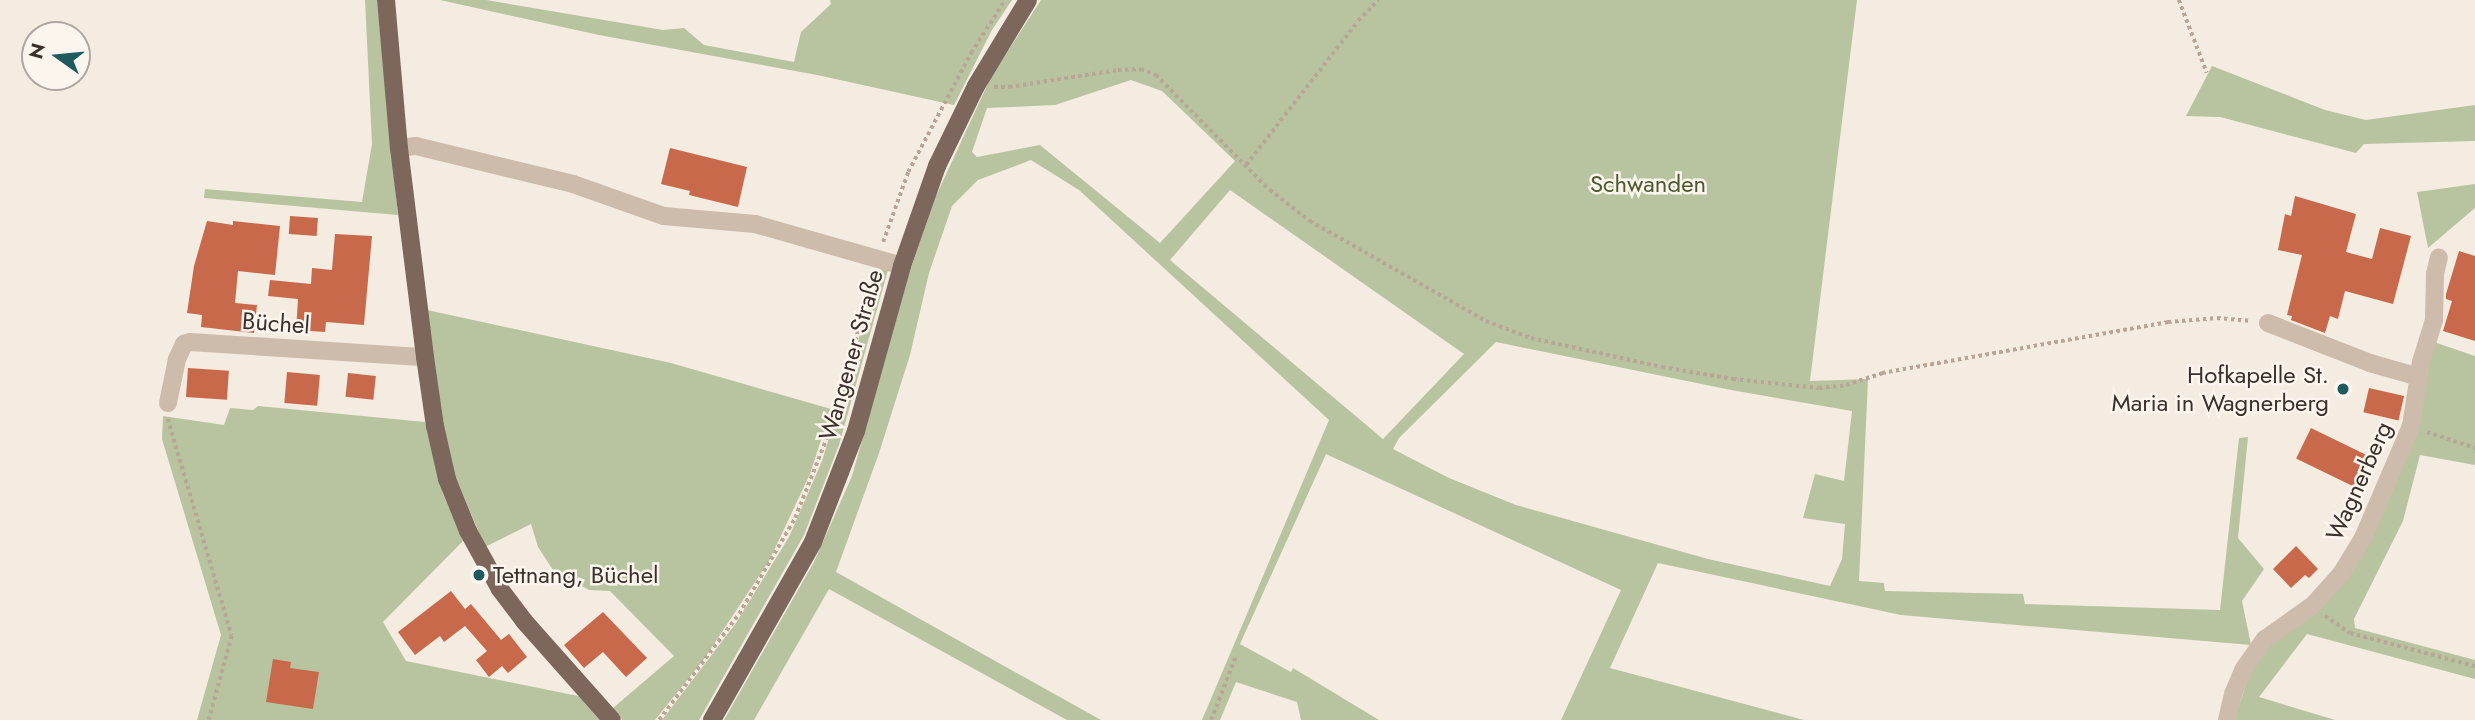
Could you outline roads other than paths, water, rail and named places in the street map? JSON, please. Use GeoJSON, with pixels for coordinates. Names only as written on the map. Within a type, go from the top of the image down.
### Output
{"type":"FeatureCollection","features":[{"type":"Feature","properties":{"kind":"main road"},"geometry":{"type":"LineString","coordinates":[[386,0],[399,148],[425,357],[435,426],[447,479],[478,551],[524,621],[612,720]]}},
{"type":"Feature","properties":{"kind":"main road","name":"Wangener Straße"},"geometry":{"type":"LineString","coordinates":[[712,720],[813,542],[856,431],[902,267],[937,166],[976,86],[1028,0]]}},
{"type":"Feature","properties":{"kind":"street"},"geometry":{"type":"LineString","coordinates":[[399,148],[416,146],[573,184],[664,216],[755,224],[902,267]]}},
{"type":"Feature","properties":{"kind":"street","name":"Wagnerberg"},"geometry":{"type":"LineString","coordinates":[[2227,720],[2233,694],[2252,655],[2265,639],[2313,605],[2347,565],[2363,538],[2412,426],[2419,377],[2434,320],[2435,274],[2439,257]]}},
{"type":"Feature","properties":{"kind":"street"},"geometry":{"type":"LineString","coordinates":[[2268,323],[2370,363],[2419,377]]}},
{"type":"Feature","properties":{"kind":"street","name":"Büchel"},"geometry":{"type":"LineString","coordinates":[[168,403],[177,359],[184,344],[190,342],[425,357]]}},
{"type":"Feature","properties":{"kind":"place","name":"Hofkapelle St. Maria in Wagnerberg"},"geometry":{"type":"Point","coordinates":[2343,389]}},
{"type":"Feature","properties":{"kind":"place","name":"Tettnang, Büchel"},"geometry":{"type":"Point","coordinates":[479,575]}},
{"type":"Feature","properties":{"kind":"park label","name":"Schwanden"},"geometry":{"type":"Point","coordinates":[1648,184]}}]}
